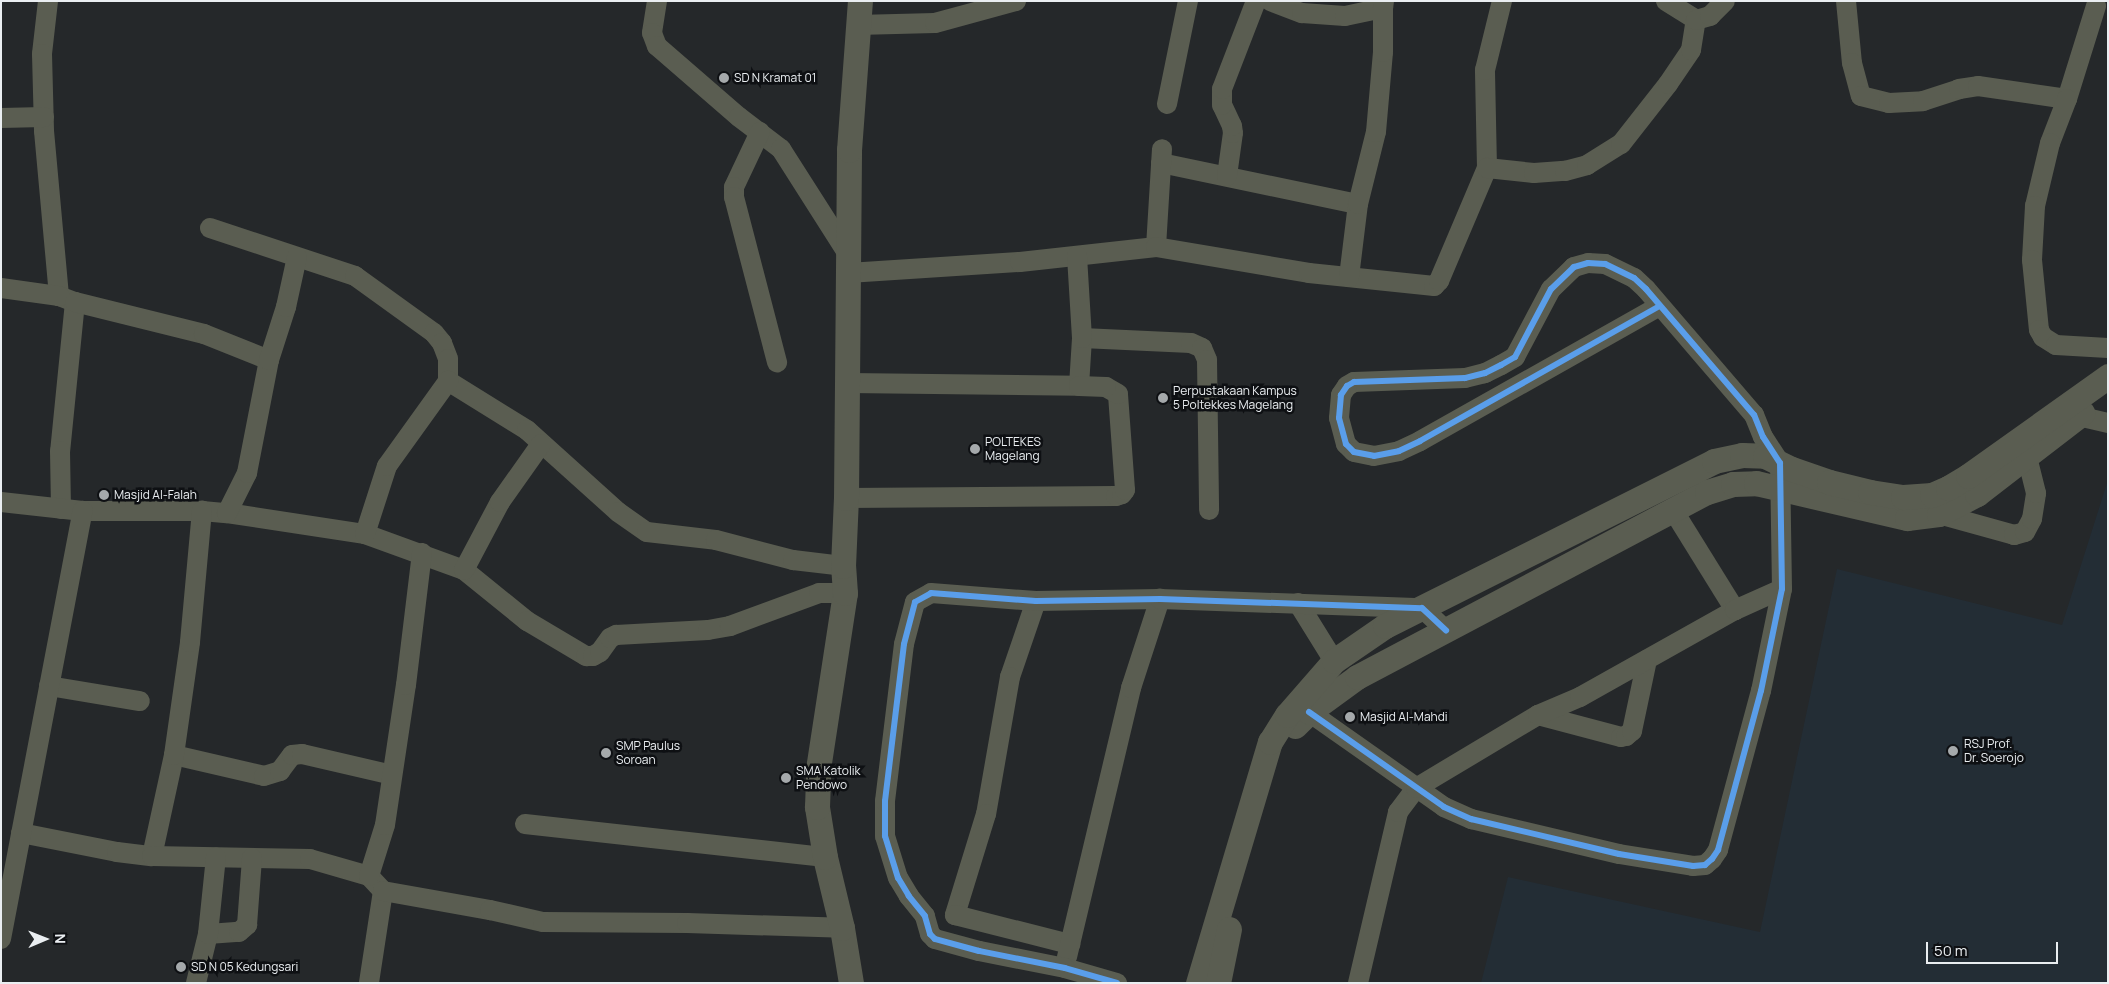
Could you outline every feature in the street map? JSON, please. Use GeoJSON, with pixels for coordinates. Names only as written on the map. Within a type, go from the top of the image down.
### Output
{"type":"FeatureCollection","features":[{"type":"Feature","properties":{"kind":"street"},"geometry":{"type":"LineString","coordinates":[[48,1],[42,54],[44,117],[67,299],[60,451],[61,509]]}},
{"type":"Feature","properties":{"kind":"street"},"geometry":{"type":"LineString","coordinates":[[657,1],[652,33],[657,46],[781,149],[848,263]]}},
{"type":"Feature","properties":{"kind":"street"},"geometry":{"type":"LineString","coordinates":[[851,983],[842,928],[825,857],[817,807],[818,768],[845,593],[843,566],[848,383],[850,150],[859,13],[935,23],[1016,1]]}},
{"type":"Feature","properties":{"kind":"street"},"geometry":{"type":"LineString","coordinates":[[1167,104],[1188,1]]}},
{"type":"Feature","properties":{"kind":"street"},"geometry":{"type":"LineString","coordinates":[[1227,176],[1233,133],[1232,126],[1222,105],[1222,89],[1256,1]]}},
{"type":"Feature","properties":{"kind":"street"},"geometry":{"type":"LineString","coordinates":[[1270,1],[1302,13],[1345,16],[1383,5],[1383,52],[1376,132],[1358,204],[1349,277]]}},
{"type":"Feature","properties":{"kind":"street"},"geometry":{"type":"LineString","coordinates":[[848,263],[1020,262],[1156,247],[1309,273],[1430,286],[1437,284],[1487,168],[1485,70],[1502,1]]}},
{"type":"Feature","properties":{"kind":"street"},"geometry":{"type":"LineString","coordinates":[[1666,1],[1703,18]]}},
{"type":"Feature","properties":{"kind":"street"},"geometry":{"type":"LineString","coordinates":[[1487,168],[1534,173],[1565,171],[1587,165],[1620,144],[1668,84],[1691,50],[1703,18],[1725,1]]}},
{"type":"Feature","properties":{"kind":"street"},"geometry":{"type":"LineString","coordinates":[[1846,1],[1852,63],[1861,96],[1889,103],[1923,101],[1959,89],[1978,86],[2067,99]]}},
{"type":"Feature","properties":{"kind":"street"},"geometry":{"type":"LineString","coordinates":[[2099,7],[2050,143],[2035,206],[2032,260],[2039,330],[2048,342],[2056,345],[2108,348]]}},
{"type":"Feature","properties":{"kind":"street"},"geometry":{"type":"LineString","coordinates":[[1,118],[44,117]]}},
{"type":"Feature","properties":{"kind":"street"},"geometry":{"type":"LineString","coordinates":[[760,132],[734,187],[734,197],[776,362]]}},
{"type":"Feature","properties":{"kind":"street"},"geometry":{"type":"LineString","coordinates":[[1156,247],[1162,156],[1227,176],[1358,204]]}},
{"type":"Feature","properties":{"kind":"street"},"geometry":{"type":"LineString","coordinates":[[210,228],[354,276],[434,333],[442,343],[448,359],[448,381],[387,466],[365,534]]}},
{"type":"Feature","properties":{"kind":"street"},"geometry":{"type":"LineString","coordinates":[[1077,256],[1082,338],[1079,386]]}},
{"type":"Feature","properties":{"kind":"street"},"geometry":{"type":"LineString","coordinates":[[227,513],[247,473],[268,360],[286,307],[297,257]]}},
{"type":"Feature","properties":{"kind":"street"},"geometry":{"type":"LineString","coordinates":[[1309,712],[1444,807],[1471,819],[1619,854],[1693,866],[1705,865],[1712,860],[1718,850],[1761,691],[1782,590],[1780,463],[1763,437],[1754,415],[1646,289],[1622,271],[1605,264],[1588,263],[1574,267],[1551,289],[1514,356],[1501,365],[1485,373],[1466,378],[1354,382],[1347,386],[1341,394],[1338,406],[1339,418],[1346,444],[1354,452],[1364,456],[1374,456],[1399,451],[1660,306]]}},
{"type":"Feature","properties":{"kind":"street"},"geometry":{"type":"LineString","coordinates":[[1,288],[67,299],[204,334],[268,360]]}},
{"type":"Feature","properties":{"kind":"street"},"geometry":{"type":"LineString","coordinates":[[1082,338],[1192,343],[1202,348],[1207,360],[1209,510]]}},
{"type":"Feature","properties":{"kind":"street"},"geometry":{"type":"LineString","coordinates":[[1218,983],[1233,911],[1273,767],[1281,746],[1296,725],[1309,712],[1357,676],[1707,492],[1733,484],[1756,483],[1907,518],[1939,514],[1977,494],[2022,448],[2072,410],[2108,376]]}},
{"type":"Feature","properties":{"kind":"street"},"geometry":{"type":"LineString","coordinates":[[448,381],[526,430],[618,512],[647,532],[716,540],[793,560],[843,566]]}},
{"type":"Feature","properties":{"kind":"street"},"geometry":{"type":"LineString","coordinates":[[846,498],[1116,496],[1122,494],[1125,490],[1118,394],[1106,387],[848,383]]}},
{"type":"Feature","properties":{"kind":"street"},"geometry":{"type":"LineString","coordinates":[[2072,410],[2108,394]]}},
{"type":"Feature","properties":{"kind":"street"},"geometry":{"type":"LineString","coordinates":[[2072,410],[2108,423]]}},
{"type":"Feature","properties":{"kind":"street"},"geometry":{"type":"LineString","coordinates":[[464,570],[500,502],[541,444]]}},
{"type":"Feature","properties":{"kind":"street"},"geometry":{"type":"LineString","coordinates":[[1198,983],[1270,742],[1287,714],[1334,661],[1385,626],[1714,461],[1742,455],[1765,456],[1829,482],[1870,492],[1903,497],[1932,495],[2022,448]]}},
{"type":"Feature","properties":{"kind":"street"},"geometry":{"type":"LineString","coordinates":[[1939,514],[2014,535],[2025,532],[2032,519],[2036,493],[2022,448]]}},
{"type":"Feature","properties":{"kind":"street"},"geometry":{"type":"LineString","coordinates":[[1,502],[83,511],[202,511],[227,513],[365,534],[422,553],[464,570],[527,621],[586,656],[593,656],[600,652],[610,638],[616,636],[708,630],[730,626],[820,592],[845,593]]}},
{"type":"Feature","properties":{"kind":"street"},"geometry":{"type":"LineString","coordinates":[[1673,510],[1735,610]]}},
{"type":"Feature","properties":{"kind":"street"},"geometry":{"type":"LineString","coordinates":[[1,939],[83,511]]}},
{"type":"Feature","properties":{"kind":"street"},"geometry":{"type":"LineString","coordinates":[[152,856],[174,755],[190,642],[202,511]]}},
{"type":"Feature","properties":{"kind":"street"},"geometry":{"type":"LineString","coordinates":[[369,876],[385,825],[406,685],[422,553]]}},
{"type":"Feature","properties":{"kind":"street"},"geometry":{"type":"LineString","coordinates":[[1358,983],[1398,812],[1416,788],[1538,714],[1580,697],[1735,610],[1782,590]]}},
{"type":"Feature","properties":{"kind":"street"},"geometry":{"type":"LineString","coordinates":[[1118,983],[1065,968],[979,951],[935,939],[930,934],[925,916],[898,878],[885,836],[885,801],[904,644],[915,602],[932,593],[1036,601],[1160,598],[1422,608],[1446,630]]}},
{"type":"Feature","properties":{"kind":"street"},"geometry":{"type":"LineString","coordinates":[[1065,968],[1130,688],[1160,598]]}},
{"type":"Feature","properties":{"kind":"street"},"geometry":{"type":"LineString","coordinates":[[955,915],[986,814],[1010,677],[1036,601]]}},
{"type":"Feature","properties":{"kind":"street"},"geometry":{"type":"LineString","coordinates":[[1298,602],[1334,661]]}},
{"type":"Feature","properties":{"kind":"street"},"geometry":{"type":"LineString","coordinates":[[1538,714],[1621,737],[1626,736],[1632,731],[1647,660]]}},
{"type":"Feature","properties":{"kind":"street"},"geometry":{"type":"LineString","coordinates":[[49,686],[140,701]]}},
{"type":"Feature","properties":{"kind":"street"},"geometry":{"type":"LineString","coordinates":[[174,755],[264,776],[280,771],[292,755],[302,754],[392,775]]}},
{"type":"Feature","properties":{"kind":"street"},"geometry":{"type":"LineString","coordinates":[[526,824],[825,857]]}},
{"type":"Feature","properties":{"kind":"street"},"geometry":{"type":"LineString","coordinates":[[21,833],[116,852],[152,856],[310,860],[369,876],[383,892],[490,910],[543,922],[688,923],[842,928]]}},
{"type":"Feature","properties":{"kind":"street"},"geometry":{"type":"LineString","coordinates":[[196,983],[208,934],[216,857]]}},
{"type":"Feature","properties":{"kind":"street"},"geometry":{"type":"LineString","coordinates":[[208,934],[239,932],[246,925],[252,858]]}},
{"type":"Feature","properties":{"kind":"street"},"geometry":{"type":"LineString","coordinates":[[369,983],[383,892]]}},
{"type":"Feature","properties":{"kind":"street"},"geometry":{"type":"LineString","coordinates":[[925,916],[955,915],[1070,944]]}},
{"type":"Feature","properties":{"kind":"shaded area","name":"RSJ Prof. Dr. Soerojo"},"geometry":{"type":"Polygon","coordinates":[[[2108,480],[2108,983],[1481,983],[1508,877],[1760,932],[1837,569],[2062,625],[2108,480]]]}},
{"type":"Feature","properties":{"kind":"cycle path"},"geometry":{"type":"LineString","coordinates":[[1309,712],[1444,807],[1471,819],[1619,854],[1693,866],[1705,865],[1712,859],[1718,850],[1761,691],[1782,589],[1780,463],[1763,437],[1754,415],[1646,289],[1634,278],[1605,264],[1588,263],[1574,267],[1551,289],[1515,357],[1485,373],[1465,378],[1354,382],[1347,386],[1341,395],[1339,418],[1346,444],[1354,452],[1374,456],[1399,451],[1660,306]]}},
{"type":"Feature","properties":{"kind":"cycle path"},"geometry":{"type":"LineString","coordinates":[[1117,983],[1065,968],[979,951],[935,939],[930,934],[925,916],[898,878],[885,836],[885,801],[904,644],[915,602],[931,593],[1036,601],[1160,599],[1422,608],[1446,630]]}},
{"type":"Feature","properties":{"kind":"place","name":"SD N Kramat 01"},"geometry":{"type":"Point","coordinates":[724,78]}},
{"type":"Feature","properties":{"kind":"place","name":"Perpustakaan Kampus 5 Poltekkes Magelang"},"geometry":{"type":"Point","coordinates":[1163,398]}},
{"type":"Feature","properties":{"kind":"place","name":"POLTEKES Magelang"},"geometry":{"type":"Point","coordinates":[975,449]}},
{"type":"Feature","properties":{"kind":"place","name":"Masjid Al-Falah"},"geometry":{"type":"Point","coordinates":[104,495]}},
{"type":"Feature","properties":{"kind":"place","name":"Masjid Al-Mahdi"},"geometry":{"type":"Point","coordinates":[1350,717]}},
{"type":"Feature","properties":{"kind":"place","name":"RSJ Prof. Dr. Soerojo"},"geometry":{"type":"Point","coordinates":[1953,751]}},
{"type":"Feature","properties":{"kind":"place","name":"SMP Paulus Soroan"},"geometry":{"type":"Point","coordinates":[606,753]}},
{"type":"Feature","properties":{"kind":"place","name":"SMA Katolik Pendowo"},"geometry":{"type":"Point","coordinates":[786,778]}},
{"type":"Feature","properties":{"kind":"place","name":"SD N 05 Kedungsari"},"geometry":{"type":"Point","coordinates":[181,967]}}]}
